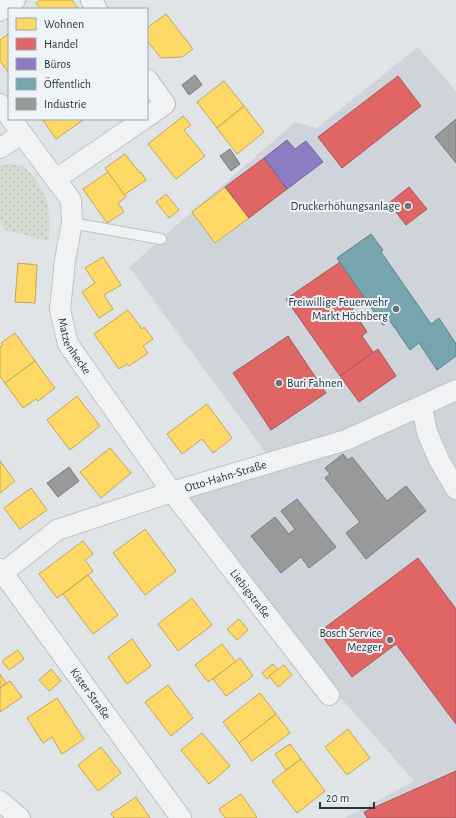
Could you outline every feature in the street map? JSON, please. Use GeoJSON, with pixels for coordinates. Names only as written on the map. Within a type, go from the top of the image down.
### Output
{"type":"FeatureCollection","features":[{"type":"Feature","properties":{"kind":"street"},"geometry":{"type":"LineString","coordinates":[[0,11],[15,0]]}},
{"type":"Feature","properties":{"kind":"street"},"geometry":{"type":"LineString","coordinates":[[148,80],[165,104],[148,116]]}},
{"type":"Feature","properties":{"kind":"street"},"geometry":{"type":"LineString","coordinates":[[0,104],[8,115]]}},
{"type":"Feature","properties":{"kind":"street"},"geometry":{"type":"LineString","coordinates":[[56,179],[143,120]]}},
{"type":"Feature","properties":{"kind":"street"},"geometry":{"type":"LineString","coordinates":[[0,148],[17,127]]}},
{"type":"Feature","properties":{"kind":"street","name":"Matzenhecke"},"geometry":{"type":"LineString","coordinates":[[17,127],[71,200],[72,223],[65,260],[60,310],[68,344],[172,492]]}},
{"type":"Feature","properties":{"kind":"street","name":"Otto-Hahn-Straße"},"geometry":{"type":"LineString","coordinates":[[2,571],[57,530],[172,492],[346,440],[422,407],[456,390]]}},
{"type":"Feature","properties":{"kind":"street"},"geometry":{"type":"LineString","coordinates":[[422,407],[427,432],[439,460],[456,489]]}},
{"type":"Feature","properties":{"kind":"street","name":"Liebigstraße"},"geometry":{"type":"LineString","coordinates":[[172,492],[329,695]]}},
{"type":"Feature","properties":{"kind":"street","name":"Kister Straße"},"geometry":{"type":"LineString","coordinates":[[2,571],[181,818]]}},
{"type":"Feature","properties":{"kind":"street"},"geometry":{"type":"LineString","coordinates":[[0,801],[20,818]]}},
{"type":"Feature","properties":{"kind":"lane"},"geometry":{"type":"LineString","coordinates":[[72,223],[162,239]]}},
{"type":"Feature","properties":{"kind":"shaded area"},"geometry":{"type":"Polygon","coordinates":[[[418,47],[456,91],[456,818],[345,818],[414,781],[288,638],[181,498],[271,460],[129,267],[295,122],[317,128],[418,47]]]}},
{"type":"Feature","properties":{"kind":"shaded area"},"geometry":{"type":"Polygon","coordinates":[[[10,164],[26,168],[44,194],[47,201],[49,216],[49,241],[5,230],[0,222],[0,165],[10,164]]]}},
{"type":"Feature","properties":{"kind":"building: Wohnen"},"geometry":{"type":"Polygon","coordinates":[[[40,0],[72,0],[77,8],[39,8],[36,3],[40,0]]]}},
{"type":"Feature","properties":{"kind":"building: Wohnen"},"geometry":{"type":"Polygon","coordinates":[[[166,14],[193,49],[182,57],[161,58],[149,43],[148,44],[148,27],[166,14]]]}},
{"type":"Feature","properties":{"kind":"building: Wohnen"},"geometry":{"type":"Polygon","coordinates":[[[8,34],[8,72],[0,61],[0,40],[8,34]]]}},
{"type":"Feature","properties":{"kind":"building: Wohnen"},"geometry":{"type":"Polygon","coordinates":[[[224,81],[244,106],[217,128],[197,102],[224,81]]]}},
{"type":"Feature","properties":{"kind":"building: Wohnen"},"geometry":{"type":"Polygon","coordinates":[[[244,106],[264,132],[237,154],[217,128],[244,106]]]}},
{"type":"Feature","properties":{"kind":"building: Wohnen"},"geometry":{"type":"Polygon","coordinates":[[[183,116],[191,125],[184,130],[205,156],[176,179],[148,144],[183,116]]]}},
{"type":"Feature","properties":{"kind":"building: Wohnen"},"geometry":{"type":"Polygon","coordinates":[[[43,120],[83,120],[56,139],[43,120]]]}},
{"type":"Feature","properties":{"kind":"building: Wohnen"},"geometry":{"type":"Polygon","coordinates":[[[125,154],[146,180],[124,195],[105,168],[125,154]]]}},
{"type":"Feature","properties":{"kind":"building: Wohnen"},"geometry":{"type":"Polygon","coordinates":[[[108,172],[126,197],[118,203],[124,212],[107,223],[83,189],[108,172]]]}},
{"type":"Feature","properties":{"kind":"building: Wohnen"},"geometry":{"type":"Polygon","coordinates":[[[225,187],[249,218],[215,243],[192,212],[225,187]]]}},
{"type":"Feature","properties":{"kind":"building: Wohnen"},"geometry":{"type":"Polygon","coordinates":[[[166,194],[179,210],[169,218],[156,202],[166,194]]]}},
{"type":"Feature","properties":{"kind":"building: Wohnen"},"geometry":{"type":"Polygon","coordinates":[[[103,257],[121,285],[104,295],[113,309],[99,318],[82,292],[95,283],[85,268],[103,257]]]}},
{"type":"Feature","properties":{"kind":"building: Wohnen"},"geometry":{"type":"Polygon","coordinates":[[[18,263],[37,265],[35,303],[15,302],[18,263]]]}},
{"type":"Feature","properties":{"kind":"building: Wohnen"},"geometry":{"type":"Polygon","coordinates":[[[128,310],[142,329],[144,327],[153,339],[143,346],[148,353],[129,366],[127,364],[119,369],[94,334],[128,310]]]}},
{"type":"Feature","properties":{"kind":"building: Wohnen"},"geometry":{"type":"Polygon","coordinates":[[[15,333],[35,361],[5,383],[0,376],[0,347],[3,345],[1,343],[15,333]]]}},
{"type":"Feature","properties":{"kind":"building: Wohnen"},"geometry":{"type":"Polygon","coordinates":[[[35,361],[55,388],[38,401],[36,399],[23,408],[5,383],[35,361]]]}},
{"type":"Feature","properties":{"kind":"building: Wohnen"},"geometry":{"type":"Polygon","coordinates":[[[77,396],[100,426],[70,450],[47,420],[77,396]]]}},
{"type":"Feature","properties":{"kind":"building: Wohnen"},"geometry":{"type":"Polygon","coordinates":[[[207,404],[232,438],[213,453],[202,439],[182,454],[167,434],[207,404]]]}},
{"type":"Feature","properties":{"kind":"building: Wohnen"},"geometry":{"type":"Polygon","coordinates":[[[110,448],[131,473],[101,498],[80,472],[110,448]]]}},
{"type":"Feature","properties":{"kind":"building: Wohnen"},"geometry":{"type":"Polygon","coordinates":[[[0,461],[15,481],[0,493],[0,461]]]}},
{"type":"Feature","properties":{"kind":"building: Wohnen"},"geometry":{"type":"Polygon","coordinates":[[[31,488],[47,510],[20,529],[4,508],[31,488]]]}},
{"type":"Feature","properties":{"kind":"building: Wohnen"},"geometry":{"type":"Polygon","coordinates":[[[145,529],[176,571],[145,595],[113,553],[145,529]]]}},
{"type":"Feature","properties":{"kind":"building: Wohnen"},"geometry":{"type":"Polygon","coordinates":[[[83,541],[93,554],[85,560],[93,571],[57,598],[39,574],[83,541]]]}},
{"type":"Feature","properties":{"kind":"building: Wohnen"},"geometry":{"type":"Polygon","coordinates":[[[88,575],[118,615],[93,634],[63,594],[88,575]]]}},
{"type":"Feature","properties":{"kind":"building: Wohnen"},"geometry":{"type":"Polygon","coordinates":[[[192,598],[212,625],[178,651],[158,624],[192,598]]]}},
{"type":"Feature","properties":{"kind":"building: Wohnen"},"geometry":{"type":"Polygon","coordinates":[[[239,619],[248,630],[237,640],[227,629],[239,619]]]}},
{"type":"Feature","properties":{"kind":"building: Wohnen"},"geometry":{"type":"Polygon","coordinates":[[[132,639],[151,666],[127,684],[108,657],[132,639]]]}},
{"type":"Feature","properties":{"kind":"building: Wohnen"},"geometry":{"type":"Polygon","coordinates":[[[222,644],[236,662],[208,682],[195,665],[222,644]]]}},
{"type":"Feature","properties":{"kind":"building: Wohnen"},"geometry":{"type":"Polygon","coordinates":[[[18,650],[24,659],[9,670],[2,661],[18,650]]]}},
{"type":"Feature","properties":{"kind":"building: Wohnen"},"geometry":{"type":"Polygon","coordinates":[[[240,658],[253,676],[226,696],[213,679],[240,658]]]}},
{"type":"Feature","properties":{"kind":"building: Wohnen"},"geometry":{"type":"Polygon","coordinates":[[[273,664],[278,670],[267,679],[262,673],[273,664]]]}},
{"type":"Feature","properties":{"kind":"building: Wohnen"},"geometry":{"type":"Polygon","coordinates":[[[284,665],[292,675],[278,687],[269,676],[284,665]]]}},
{"type":"Feature","properties":{"kind":"building: Wohnen"},"geometry":{"type":"Polygon","coordinates":[[[51,669],[61,681],[49,691],[39,680],[51,669]]]}},
{"type":"Feature","properties":{"kind":"building: Wohnen"},"geometry":{"type":"Polygon","coordinates":[[[0,674],[6,683],[0,688],[0,674]]]}},
{"type":"Feature","properties":{"kind":"building: Wohnen"},"geometry":{"type":"Polygon","coordinates":[[[10,681],[22,697],[0,712],[0,688],[10,681]]]}},
{"type":"Feature","properties":{"kind":"building: Wohnen"},"geometry":{"type":"Polygon","coordinates":[[[168,685],[193,718],[171,736],[145,702],[168,685]]]}},
{"type":"Feature","properties":{"kind":"building: Wohnen"},"geometry":{"type":"Polygon","coordinates":[[[260,693],[276,714],[239,743],[223,722],[260,693]]]}},
{"type":"Feature","properties":{"kind":"building: Wohnen"},"geometry":{"type":"Polygon","coordinates":[[[57,698],[84,739],[62,754],[52,737],[43,743],[27,718],[57,698]]]}},
{"type":"Feature","properties":{"kind":"building: Wohnen"},"geometry":{"type":"Polygon","coordinates":[[[276,714],[290,733],[252,761],[239,743],[276,714]]]}},
{"type":"Feature","properties":{"kind":"building: Wohnen"},"geometry":{"type":"Polygon","coordinates":[[[348,729],[370,758],[347,775],[325,747],[348,729]]]}},
{"type":"Feature","properties":{"kind":"building: Wohnen"},"geometry":{"type":"Polygon","coordinates":[[[202,733],[230,766],[209,784],[181,750],[202,733]]]}},
{"type":"Feature","properties":{"kind":"building: Wohnen"},"geometry":{"type":"Polygon","coordinates":[[[290,744],[301,759],[286,770],[275,754],[290,744]]]}},
{"type":"Feature","properties":{"kind":"building: Wohnen"},"geometry":{"type":"Polygon","coordinates":[[[101,747],[121,773],[98,791],[78,765],[101,747]]]}},
{"type":"Feature","properties":{"kind":"building: Wohnen"},"geometry":{"type":"Polygon","coordinates":[[[301,759],[325,791],[297,813],[272,781],[301,759]]]}},
{"type":"Feature","properties":{"kind":"building: Wohnen"},"geometry":{"type":"Polygon","coordinates":[[[241,794],[257,817],[225,818],[219,809],[241,794]]]}},
{"type":"Feature","properties":{"kind":"building: Wohnen"},"geometry":{"type":"Polygon","coordinates":[[[136,797],[150,818],[114,818],[111,814],[136,797]]]}},
{"type":"Feature","properties":{"kind":"building: Handel"},"geometry":{"type":"Polygon","coordinates":[[[398,76],[421,106],[342,168],[318,137],[398,76]]]}},
{"type":"Feature","properties":{"kind":"building: Handel"},"geometry":{"type":"Polygon","coordinates":[[[264,158],[287,189],[249,218],[225,187],[264,158]]]}},
{"type":"Feature","properties":{"kind":"building: Handel","name":"Druckerhöhungsanlage"},"geometry":{"type":"Polygon","coordinates":[[[409,187],[427,209],[406,225],[389,203],[409,187]]]}},
{"type":"Feature","properties":{"kind":"building: Handel"},"geometry":{"type":"Polygon","coordinates":[[[340,262],[365,299],[352,309],[367,332],[362,336],[373,352],[340,376],[286,299],[340,262]]]}},
{"type":"Feature","properties":{"kind":"building: Handel","name":"Buri Fahnen"},"geometry":{"type":"Polygon","coordinates":[[[288,336],[326,393],[271,430],[233,373],[288,336]]]}},
{"type":"Feature","properties":{"kind":"building: Handel"},"geometry":{"type":"Polygon","coordinates":[[[378,349],[396,376],[359,402],[340,376],[378,349]]]}},
{"type":"Feature","properties":{"kind":"building: Handel","name":"Bosch Service Mezger"},"geometry":{"type":"Polygon","coordinates":[[[418,558],[456,609],[456,724],[396,644],[352,677],[319,632],[418,558]]]}},
{"type":"Feature","properties":{"kind":"building: Handel"},"geometry":{"type":"Polygon","coordinates":[[[456,771],[456,818],[367,818],[364,812],[456,771]]]}},
{"type":"Feature","properties":{"kind":"building: Büros"},"geometry":{"type":"Polygon","coordinates":[[[287,140],[295,149],[306,141],[323,162],[287,189],[264,158],[287,140]]]}},
{"type":"Feature","properties":{"kind":"building: Öffentlich","name":"Freiwillige Feuerwehr Markt Höchberg"},"geometry":{"type":"Polygon","coordinates":[[[371,234],[383,250],[381,252],[431,324],[439,318],[456,344],[456,356],[437,370],[419,343],[410,350],[390,321],[383,325],[337,258],[371,234]]]}},
{"type":"Feature","properties":{"kind":"building: Industrie"},"geometry":{"type":"Polygon","coordinates":[[[195,75],[202,85],[189,95],[182,85],[195,75]]]}},
{"type":"Feature","properties":{"kind":"building: Industrie"},"geometry":{"type":"Polygon","coordinates":[[[456,119],[456,163],[435,137],[456,119]]]}},
{"type":"Feature","properties":{"kind":"building: Industrie"},"geometry":{"type":"Polygon","coordinates":[[[230,149],[240,164],[231,171],[220,156],[230,149]]]}},
{"type":"Feature","properties":{"kind":"building: Industrie"},"geometry":{"type":"Polygon","coordinates":[[[343,454],[348,460],[352,457],[387,501],[406,486],[426,511],[366,559],[346,533],[360,522],[325,478],[330,474],[325,468],[343,454]]]}},
{"type":"Feature","properties":{"kind":"building: Industrie"},"geometry":{"type":"Polygon","coordinates":[[[69,467],[79,481],[58,497],[47,483],[69,467]]]}},
{"type":"Feature","properties":{"kind":"building: Industrie"},"geometry":{"type":"Polygon","coordinates":[[[297,499],[336,547],[309,568],[301,557],[281,573],[251,536],[275,517],[289,534],[295,529],[281,511],[297,499]]]}},
{"type":"Feature","properties":{"kind":"place","name":"Druckerhöhungsanlage"},"geometry":{"type":"Point","coordinates":[408,206]}},
{"type":"Feature","properties":{"kind":"place","name":"Freiwillige Feuerwehr Markt Höchberg"},"geometry":{"type":"Point","coordinates":[396,309]}},
{"type":"Feature","properties":{"kind":"place","name":"Buri Fahnen"},"geometry":{"type":"Point","coordinates":[279,383]}},
{"type":"Feature","properties":{"kind":"place","name":"Bosch Service Mezger"},"geometry":{"type":"Point","coordinates":[390,640]}}]}
